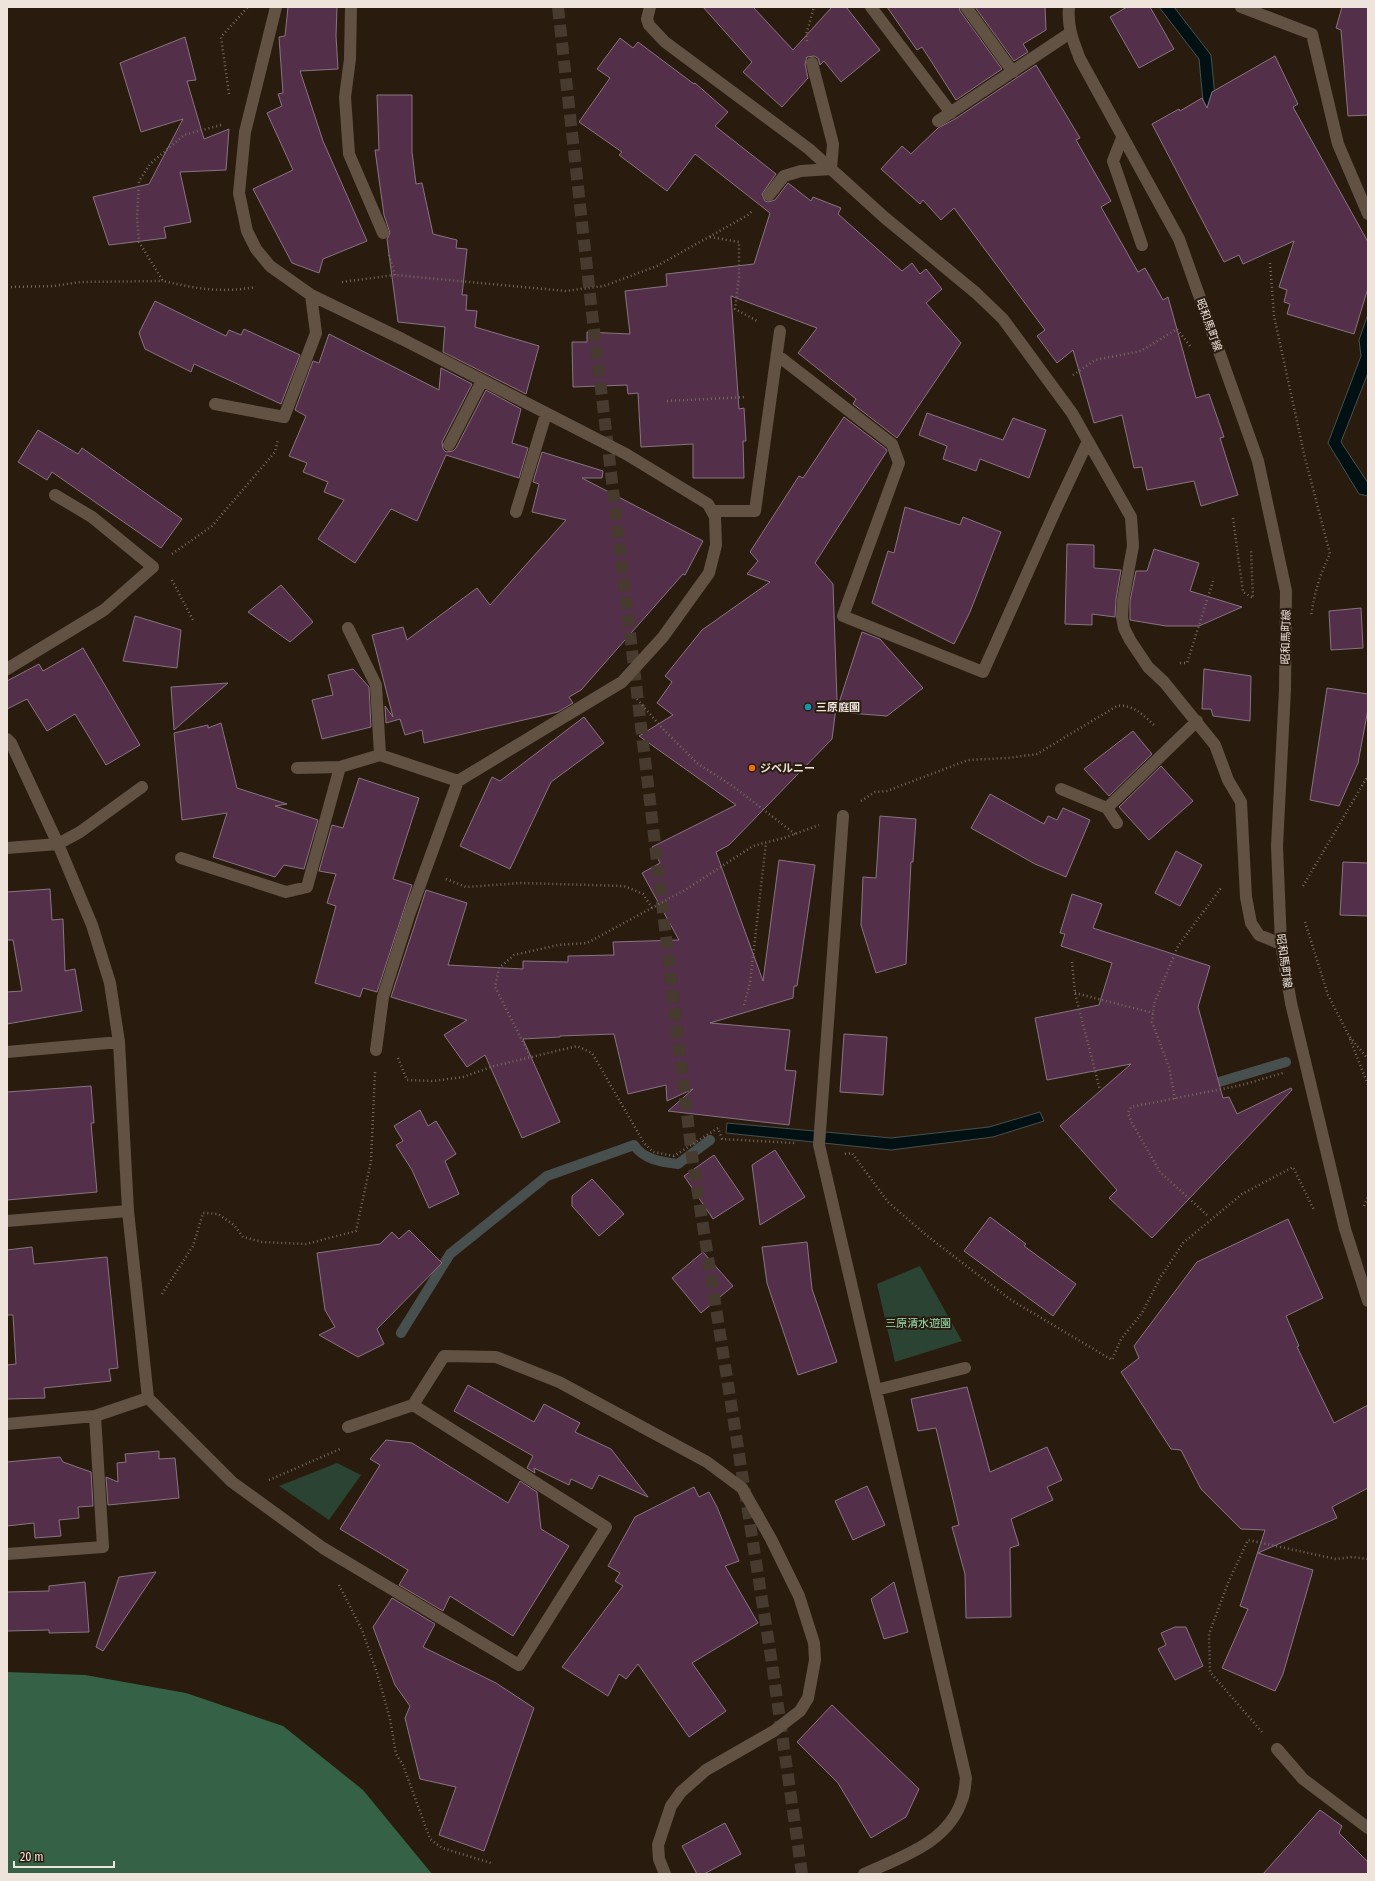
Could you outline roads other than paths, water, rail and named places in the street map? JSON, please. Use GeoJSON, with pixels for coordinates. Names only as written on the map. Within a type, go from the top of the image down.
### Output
{"type":"FeatureCollection","features":[{"type":"Feature","properties":{"kind":"street"},"geometry":{"type":"LineString","coordinates":[[276,7],[245,132],[239,193],[247,231],[256,249],[270,266],[311,295],[402,339],[626,454],[708,504],[715,517],[716,545],[709,573],[663,637],[622,682],[458,781],[425,872],[383,997],[376,1050]]}},
{"type":"Feature","properties":{"kind":"street"},"geometry":{"type":"LineString","coordinates":[[351,7],[350,59],[345,97],[350,154],[383,233]]}},
{"type":"Feature","properties":{"kind":"street"},"geometry":{"type":"LineString","coordinates":[[650,7],[647,19],[664,42],[809,149],[884,217],[976,293],[1003,319],[1054,388],[1088,441],[1131,517],[1133,546],[1123,600],[1122,618],[1130,640],[1148,667],[1164,682],[1216,746],[1228,780],[1241,802],[1246,897],[1251,923],[1259,936],[1280,944]]}},
{"type":"Feature","properties":{"kind":"street"},"geometry":{"type":"LineString","coordinates":[[871,7],[951,113]]}},
{"type":"Feature","properties":{"kind":"street"},"geometry":{"type":"LineString","coordinates":[[966,7],[1012,72]]}},
{"type":"Feature","properties":{"kind":"street","name":"昭和馬町線"},"geometry":{"type":"LineString","coordinates":[[1069,7],[1068,19],[1070,33],[1080,59],[1122,138],[1179,239],[1258,461],[1286,591],[1285,689],[1277,846],[1280,944],[1284,973],[1345,1229],[1368,1301]]}},
{"type":"Feature","properties":{"kind":"street"},"geometry":{"type":"LineString","coordinates":[[1241,7],[1312,34],[1338,144],[1368,214]]}},
{"type":"Feature","properties":{"kind":"street"},"geometry":{"type":"LineString","coordinates":[[938,121],[1070,33]]}},
{"type":"Feature","properties":{"kind":"street"},"geometry":{"type":"LineString","coordinates":[[812,63],[833,144],[831,169]]}},
{"type":"Feature","properties":{"kind":"street"},"geometry":{"type":"LineString","coordinates":[[1122,138],[1113,161],[1142,245]]}},
{"type":"Feature","properties":{"kind":"street"},"geometry":{"type":"LineString","coordinates":[[769,195],[784,176],[801,171],[831,169]]}},
{"type":"Feature","properties":{"kind":"street"},"geometry":{"type":"LineString","coordinates":[[215,404],[284,417],[316,333],[311,295]]}},
{"type":"Feature","properties":{"kind":"street"},"geometry":{"type":"LineString","coordinates":[[712,511],[755,511],[780,331]]}},
{"type":"Feature","properties":{"kind":"street"},"geometry":{"type":"LineString","coordinates":[[777,355],[892,444],[899,463],[843,616],[983,672],[1088,441]]}},
{"type":"Feature","properties":{"kind":"street"},"geometry":{"type":"LineString","coordinates":[[449,445],[482,381]]}},
{"type":"Feature","properties":{"kind":"street"},"geometry":{"type":"LineString","coordinates":[[516,512],[546,414]]}},
{"type":"Feature","properties":{"kind":"street"},"geometry":{"type":"LineString","coordinates":[[7,668],[104,610],[157,564],[92,517],[55,495]]}},
{"type":"Feature","properties":{"kind":"street"},"geometry":{"type":"LineString","coordinates":[[348,628],[376,685],[380,755]]}},
{"type":"Feature","properties":{"kind":"street"},"geometry":{"type":"LineString","coordinates":[[1107,808],[1197,722]]}},
{"type":"Feature","properties":{"kind":"street"},"geometry":{"type":"LineString","coordinates":[[7,739],[11,743],[58,844],[92,925],[110,983],[119,1042],[128,1211],[148,1398],[232,1482],[330,1552],[519,1665],[606,1527],[413,1405]]}},
{"type":"Feature","properties":{"kind":"street"},"geometry":{"type":"LineString","coordinates":[[297,768],[340,767],[380,755],[458,781]]}},
{"type":"Feature","properties":{"kind":"street"},"geometry":{"type":"LineString","coordinates":[[181,858],[286,892],[307,887],[340,767]]}},
{"type":"Feature","properties":{"kind":"street"},"geometry":{"type":"LineString","coordinates":[[7,848],[58,844],[80,832],[142,787]]}},
{"type":"Feature","properties":{"kind":"street"},"geometry":{"type":"LineString","coordinates":[[1060,789],[1107,808],[1117,823]]}},
{"type":"Feature","properties":{"kind":"street"},"geometry":{"type":"LineString","coordinates":[[843,816],[819,1145],[966,1778],[962,1800],[954,1817],[936,1837],[916,1850],[864,1874]]}},
{"type":"Feature","properties":{"kind":"street"},"geometry":{"type":"LineString","coordinates":[[7,1052],[119,1042]]}},
{"type":"Feature","properties":{"kind":"street"},"geometry":{"type":"LineString","coordinates":[[7,1221],[128,1211]]}},
{"type":"Feature","properties":{"kind":"street"},"geometry":{"type":"LineString","coordinates":[[348,1427],[413,1405],[444,1356],[496,1357],[559,1382],[707,1462],[742,1488],[771,1539],[799,1596],[814,1643],[816,1660],[808,1698],[800,1711],[774,1730],[706,1770],[681,1792],[671,1806],[658,1845],[659,1859],[665,1874]]}},
{"type":"Feature","properties":{"kind":"street"},"geometry":{"type":"LineString","coordinates":[[876,1390],[965,1368]]}},
{"type":"Feature","properties":{"kind":"street"},"geometry":{"type":"LineString","coordinates":[[7,1424],[95,1416],[148,1398]]}},
{"type":"Feature","properties":{"kind":"street"},"geometry":{"type":"LineString","coordinates":[[7,1554],[103,1547],[95,1416]]}},
{"type":"Feature","properties":{"kind":"street"},"geometry":{"type":"LineString","coordinates":[[1277,1749],[1303,1779],[1368,1828]]}},
{"type":"Feature","properties":{"kind":"waterway"},"geometry":{"type":"LineString","coordinates":[[1205,1083],[1219,1082],[1286,1062]]}},
{"type":"Feature","properties":{"kind":"waterway"},"geometry":{"type":"LineString","coordinates":[[401,1333],[450,1254],[547,1176],[634,1145],[648,1157],[678,1164],[710,1140]]}},
{"type":"Feature","properties":{"kind":"tunnel"},"geometry":{"type":"LineString","coordinates":[[558,7],[592,313],[692,1156],[771,1657],[802,1874]]}},
{"type":"Feature","properties":{"kind":"place","name":"三原庭園"},"geometry":{"type":"Point","coordinates":[808,707]}},
{"type":"Feature","properties":{"kind":"place","name":"ジベルニー"},"geometry":{"type":"Point","coordinates":[752,768]}},
{"type":"Feature","properties":{"kind":"park label","name":"三原清水遊園"},"geometry":{"type":"Point","coordinates":[918,1323]}}]}
